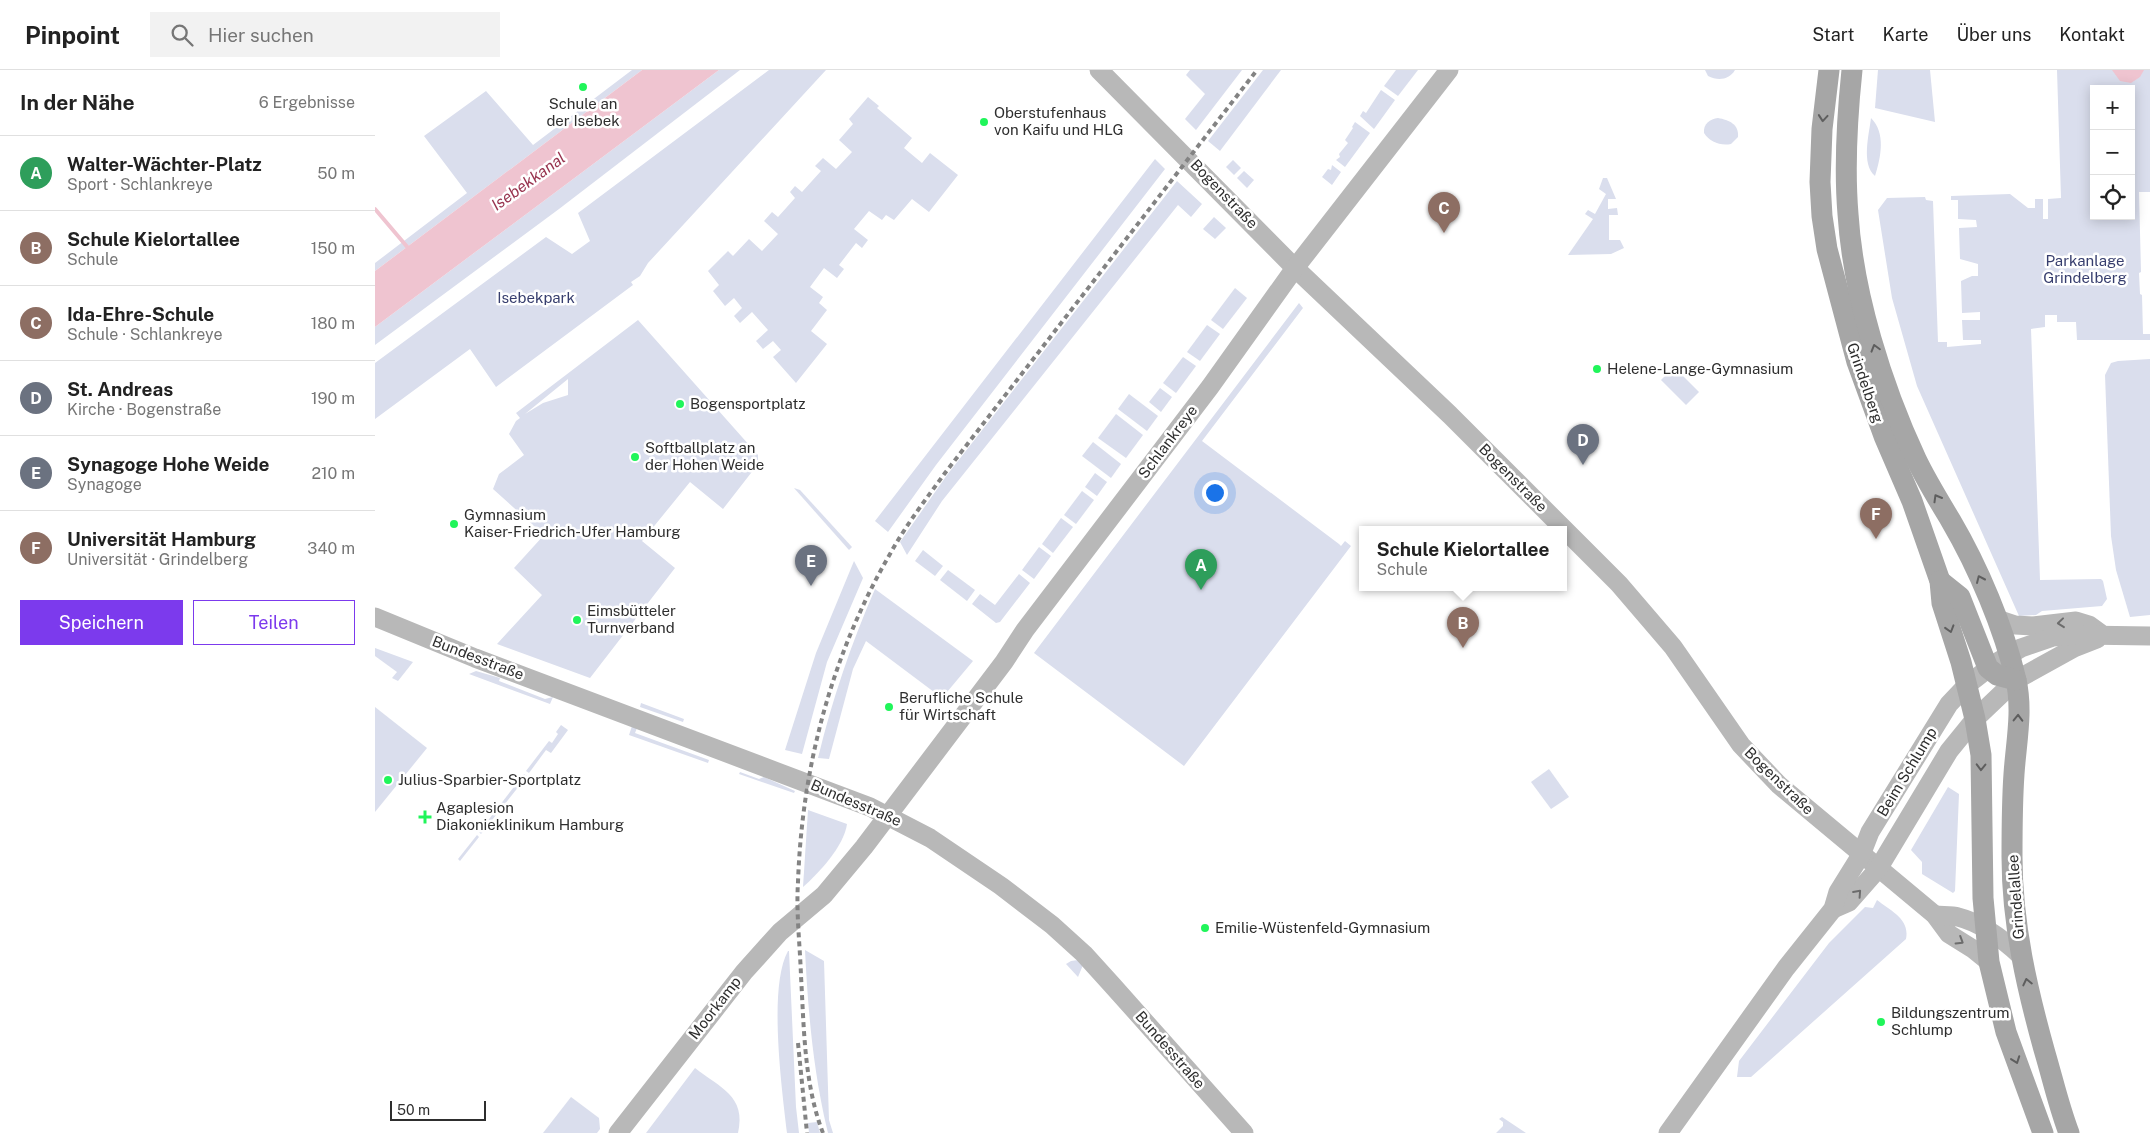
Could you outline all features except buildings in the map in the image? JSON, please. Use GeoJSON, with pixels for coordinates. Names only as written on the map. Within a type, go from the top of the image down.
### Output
{"type":"FeatureCollection","features":[{"type":"Feature","properties":{"kind":"main road","name":"Grindelberg"},"geometry":{"type":"LineString","coordinates":[[1829,70],[1822,129],[1820,182],[1822,216],[1827,249],[1857,362],[1883,436],[1912,501],[1940,581],[1942,604],[1967,685]]}},
{"type":"Feature","properties":{"kind":"main road","name":"Grindelberg"},"geometry":{"type":"LineString","coordinates":[[1852,70],[1846,149],[1848,221],[1860,288],[1874,346],[1909,444],[1966,550],[1997,619],[2008,656]]}},
{"type":"Feature","properties":{"kind":"main road"},"geometry":{"type":"LineString","coordinates":[[1940,581],[1960,598],[1988,668],[1997,675],[2016,680]]}},
{"type":"Feature","properties":{"kind":"main road","name":"Grindelallee"},"geometry":{"type":"LineString","coordinates":[[2008,656],[2016,680],[2019,714],[2014,772],[2012,860],[2021,956],[2040,1036],[2069,1133]]}},
{"type":"Feature","properties":{"kind":"main road"},"geometry":{"type":"LineString","coordinates":[[1967,685],[1981,755],[1981,828],[1985,930],[1989,962],[2006,1032],[2043,1133]]}},
{"type":"Feature","properties":{"kind":"street","name":"Bogenstraße"},"geometry":{"type":"LineString","coordinates":[[1099,70],[1295,268],[1450,415],[1561,526]]}},
{"type":"Feature","properties":{"kind":"street","name":"Schlankreye"},"geometry":{"type":"LineString","coordinates":[[825,895],[890,816],[950,732],[1004,662],[1025,630],[1210,388],[1295,268],[1449,70]]}},
{"type":"Feature","properties":{"kind":"street","name":"Bogenstraße"},"geometry":{"type":"LineString","coordinates":[[1567,532],[1615,580],[1673,647],[1746,750],[1779,785],[1878,870],[1935,915],[1949,934],[1973,948],[1989,962]]}},
{"type":"Feature","properties":{"kind":"street","name":"Bundesstraße"},"geometry":{"type":"LineString","coordinates":[[375,617],[459,652],[845,797],[890,816],[951,852],[1058,929],[1149,1024],[1183,1066],[1244,1133]]}},
{"type":"Feature","properties":{"kind":"street"},"geometry":{"type":"LineString","coordinates":[[1997,619],[2008,624],[2033,626],[2082,622],[2105,636]]}},
{"type":"Feature","properties":{"kind":"street","name":"Beim Schlump"},"geometry":{"type":"LineString","coordinates":[[1668,1133],[1786,968],[1833,909],[1838,892],[1861,854],[1870,832],[1949,704],[1967,685],[1988,668],[2008,656],[2027,646],[2053,637],[2081,635],[2150,636]]}},
{"type":"Feature","properties":{"kind":"street","name":"Beim Schlump"},"geometry":{"type":"LineString","coordinates":[[1833,909],[1849,902],[1878,870],[1949,750],[1975,719],[2016,680],[2075,648],[2105,636]]}},
{"type":"Feature","properties":{"kind":"street","name":"Moorkamp"},"geometry":{"type":"LineString","coordinates":[[618,1133],[744,972],[780,932],[825,895]]}},
{"type":"Feature","properties":{"kind":"street"},"geometry":{"type":"LineString","coordinates":[[1935,915],[1957,916],[2001,939],[2021,956]]}},
{"type":"Feature","properties":{"kind":"green space"},"geometry":{"type":"Polygon","coordinates":[[[632,70],[642,70],[375,271],[375,263],[467,193],[424,136],[486,91],[533,145],[632,70]]]}},
{"type":"Feature","properties":{"kind":"green space"},"geometry":{"type":"Polygon","coordinates":[[[719,70],[740,70],[559,209],[375,345],[375,327],[719,70]]]}},
{"type":"Feature","properties":{"kind":"green space","name":"Isebekpark"},"geometry":{"type":"Polygon","coordinates":[[[769,70],[826,70],[648,263],[640,276],[631,282],[633,285],[496,387],[470,349],[375,419],[375,363],[546,237],[572,254],[590,241],[578,213],[769,70]]]}},
{"type":"Feature","properties":{"kind":"green space"},"geometry":{"type":"Polygon","coordinates":[[[1190,70],[1242,70],[1196,130],[1185,119],[1205,94],[1186,75],[1190,70]]]}},
{"type":"Feature","properties":{"kind":"green space"},"geometry":{"type":"Polygon","coordinates":[[[1263,70],[1281,70],[1220,151],[1208,141],[1263,70]]]}},
{"type":"Feature","properties":{"kind":"green space"},"geometry":{"type":"Polygon","coordinates":[[[1396,70],[1418,70],[1398,96],[1384,86],[1396,70]]]}},
{"type":"Feature","properties":{"kind":"green space"},"geometry":{"type":"Polygon","coordinates":[[[1705,70],[1735,70],[1726,78],[1716,79],[1708,76],[1705,70]]]}},
{"type":"Feature","properties":{"kind":"green space"},"geometry":{"type":"Polygon","coordinates":[[[1878,70],[1930,70],[1935,122],[1875,108],[1878,70]]]}},
{"type":"Feature","properties":{"kind":"green space","name":"Parkanlage Grindelberg"},"geometry":{"type":"Polygon","coordinates":[[[2057,70],[2150,70],[2150,192],[2139,192],[2141,272],[2139,273],[2140,294],[2142,295],[2143,334],[2150,334],[2150,340],[2077,340],[2076,322],[2057,322],[2057,315],[2045,315],[2045,327],[2031,329],[2040,580],[2101,579],[2107,599],[2102,606],[2042,611],[2036,615],[2019,616],[1917,386],[1892,298],[1878,210],[1887,198],[1925,197],[1926,200],[1933,201],[1938,342],[1947,342],[1947,347],[1981,344],[1981,340],[1963,340],[1962,320],[1980,320],[1980,312],[1962,313],[1961,281],[1972,276],[1978,276],[1978,264],[1960,259],[1959,228],[1977,227],[1976,220],[1958,219],[1958,200],[1951,200],[1951,196],[2010,194],[2028,208],[2035,208],[2035,199],[2043,199],[2043,219],[2048,219],[2048,199],[2061,198],[2057,70]]]}},
{"type":"Feature","properties":{"kind":"green space"},"geometry":{"type":"Polygon","coordinates":[[[1381,90],[1395,100],[1374,129],[1360,116],[1363,111],[1366,113],[1381,90]]]}},
{"type":"Feature","properties":{"kind":"green space"},"geometry":{"type":"Polygon","coordinates":[[[868,97],[879,106],[877,108],[912,138],[904,148],[922,163],[930,153],[958,175],[929,212],[912,199],[894,220],[886,215],[882,220],[869,211],[854,229],[868,240],[862,248],[856,243],[839,265],[844,269],[837,278],[824,268],[810,287],[823,297],[819,303],[827,310],[811,331],[827,344],[796,383],[773,357],[781,350],[773,341],[763,349],[756,341],[768,330],[752,312],[740,323],[734,316],[742,308],[734,298],[725,306],[713,291],[719,285],[708,271],[728,251],[733,256],[749,239],[762,251],[778,234],[764,221],[772,212],[778,217],[795,198],[790,192],[795,186],[802,192],[821,171],[815,166],[823,158],[836,169],[852,152],[839,140],[853,124],[849,119],[868,97]]]}},
{"type":"Feature","properties":{"kind":"green space"},"geometry":{"type":"Polygon","coordinates":[[[1718,118],[1733,123],[1737,129],[1738,137],[1731,144],[1716,143],[1704,133],[1708,122],[1718,118]]]}},
{"type":"Feature","properties":{"kind":"green space"},"geometry":{"type":"Polygon","coordinates":[[[1871,118],[1879,131],[1881,146],[1875,176],[1868,164],[1867,157],[1871,118]]]}},
{"type":"Feature","properties":{"kind":"green space"},"geometry":{"type":"Polygon","coordinates":[[[1355,122],[1370,133],[1345,167],[1336,160],[1340,157],[1339,154],[1348,143],[1345,140],[1355,122]]]}},
{"type":"Feature","properties":{"kind":"green space"},"geometry":{"type":"Polygon","coordinates":[[[1155,159],[1165,169],[936,465],[888,532],[875,521],[1155,159]]]}},
{"type":"Feature","properties":{"kind":"green space"},"geometry":{"type":"Polygon","coordinates":[[[1233,160],[1241,168],[1234,175],[1226,167],[1233,160]]]}},
{"type":"Feature","properties":{"kind":"green space"},"geometry":{"type":"Polygon","coordinates":[[[1332,165],[1341,172],[1332,185],[1322,177],[1328,169],[1331,170],[1332,165]]]}},
{"type":"Feature","properties":{"kind":"green space"},"geometry":{"type":"Polygon","coordinates":[[[1244,171],[1254,180],[1247,188],[1237,178],[1244,171]]]}},
{"type":"Feature","properties":{"kind":"green space"},"geometry":{"type":"Polygon","coordinates":[[[1603,178],[1607,178],[1616,199],[1608,199],[1608,209],[1617,208],[1618,215],[1609,215],[1609,240],[1620,240],[1624,248],[1611,254],[1568,255],[1593,219],[1585,214],[1588,210],[1595,214],[1606,194],[1599,189],[1603,178]]]}},
{"type":"Feature","properties":{"kind":"green space"},"geometry":{"type":"Polygon","coordinates":[[[1177,181],[1202,204],[1191,217],[1178,205],[942,501],[907,555],[900,542],[947,475],[1177,181]]]}},
{"type":"Feature","properties":{"kind":"green space"},"geometry":{"type":"Polygon","coordinates":[[[1214,217],[1226,228],[1215,239],[1203,229],[1214,217]]]}},
{"type":"Feature","properties":{"kind":"green space"},"geometry":{"type":"Polygon","coordinates":[[[1235,288],[1247,298],[1223,329],[1211,320],[1235,288]]]}},
{"type":"Feature","properties":{"kind":"green space"},"geometry":{"type":"Polygon","coordinates":[[[1299,303],[1303,308],[1202,441],[1341,546],[1345,541],[1351,546],[1184,766],[1034,653],[1299,303]]]}},
{"type":"Feature","properties":{"kind":"green space","name":"Softballplatz an der Hohen Weide"},"geometry":{"type":"Polygon","coordinates":[[[638,320],[758,455],[758,464],[723,509],[690,482],[642,541],[675,568],[590,678],[497,644],[542,595],[514,568],[544,535],[493,489],[499,474],[524,455],[509,434],[516,421],[520,418],[516,413],[638,320]],[[568,379],[525,414],[543,403],[568,395],[568,379]]]}},
{"type":"Feature","properties":{"kind":"green space"},"geometry":{"type":"Polygon","coordinates":[[[1207,325],[1220,334],[1200,361],[1187,352],[1207,325]]]}},
{"type":"Feature","properties":{"kind":"green space"},"geometry":{"type":"Polygon","coordinates":[[[1183,357],[1196,366],[1176,393],[1163,383],[1183,357]]]}},
{"type":"Feature","properties":{"kind":"green space"},"geometry":{"type":"Polygon","coordinates":[[[2150,359],[2150,615],[2130,617],[2116,570],[2111,536],[2105,375],[2111,363],[2150,359]]]}},
{"type":"Feature","properties":{"kind":"green space"},"geometry":{"type":"Polygon","coordinates":[[[1674,367],[1699,392],[1686,405],[1661,380],[1674,367]]]}},
{"type":"Feature","properties":{"kind":"green space"},"geometry":{"type":"Polygon","coordinates":[[[1160,388],[1172,397],[1161,412],[1149,402],[1160,388]]]}},
{"type":"Feature","properties":{"kind":"green space"},"geometry":{"type":"Polygon","coordinates":[[[1129,394],[1158,416],[1147,431],[1118,409],[1129,394]]]}},
{"type":"Feature","properties":{"kind":"green space"},"geometry":{"type":"Polygon","coordinates":[[[1116,414],[1143,435],[1126,458],[1098,438],[1116,414]]]}},
{"type":"Feature","properties":{"kind":"green space"},"geometry":{"type":"Polygon","coordinates":[[[1093,442],[1121,464],[1111,478],[1082,456],[1093,442]]]}},
{"type":"Feature","properties":{"kind":"green space"},"geometry":{"type":"Polygon","coordinates":[[[1095,473],[1107,482],[1097,496],[1085,487],[1095,473]]]}},
{"type":"Feature","properties":{"kind":"green space"},"geometry":{"type":"Polygon","coordinates":[[[794,488],[800,490],[852,547],[849,550],[794,488]]]}},
{"type":"Feature","properties":{"kind":"green space"},"geometry":{"type":"Polygon","coordinates":[[[1082,491],[1094,500],[1076,524],[1064,515],[1082,491]]]}},
{"type":"Feature","properties":{"kind":"green space"},"geometry":{"type":"Polygon","coordinates":[[[1061,518],[1073,527],[1053,553],[1042,544],[1061,518]]]}},
{"type":"Feature","properties":{"kind":"green space"},"geometry":{"type":"Polygon","coordinates":[[[1039,547],[1051,556],[1034,579],[1022,570],[1039,547]]]}},
{"type":"Feature","properties":{"kind":"green space"},"geometry":{"type":"Polygon","coordinates":[[[923,550],[943,566],[935,576],[915,561],[923,550]]]}},
{"type":"Feature","properties":{"kind":"green space"},"geometry":{"type":"Polygon","coordinates":[[[854,561],[863,578],[827,662],[802,754],[785,750],[816,653],[854,561]]]}},
{"type":"Feature","properties":{"kind":"green space"},"geometry":{"type":"Polygon","coordinates":[[[948,570],[975,590],[967,601],[940,580],[948,570]]]}},
{"type":"Feature","properties":{"kind":"green space"},"geometry":{"type":"Polygon","coordinates":[[[1019,574],[1030,583],[1000,622],[996,623],[972,604],[980,594],[995,605],[1019,574]]]}},
{"type":"Feature","properties":{"kind":"green space"},"geometry":{"type":"Polygon","coordinates":[[[875,589],[973,661],[942,698],[866,641],[853,669],[829,759],[818,758],[843,672],[875,589]]]}},
{"type":"Feature","properties":{"kind":"green space"},"geometry":{"type":"Polygon","coordinates":[[[375,648],[413,662],[398,681],[392,678],[397,672],[375,656],[375,648]]]}},
{"type":"Feature","properties":{"kind":"green space"},"geometry":{"type":"Polygon","coordinates":[[[476,671],[500,678],[499,681],[545,699],[553,697],[550,704],[469,674],[476,671]]]}},
{"type":"Feature","properties":{"kind":"green space"},"geometry":{"type":"Polygon","coordinates":[[[641,703],[684,719],[683,722],[640,707],[641,703]]]}},
{"type":"Feature","properties":{"kind":"green space","name":"Julius-Sparbier-Sportplatz"},"geometry":{"type":"Polygon","coordinates":[[[375,707],[427,748],[375,812],[375,707]]]}},
{"type":"Feature","properties":{"kind":"green space"},"geometry":{"type":"Polygon","coordinates":[[[561,725],[568,730],[551,753],[546,750],[529,773],[526,771],[549,741],[552,743],[561,725]]]}},
{"type":"Feature","properties":{"kind":"green space"},"geometry":{"type":"Polygon","coordinates":[[[632,726],[637,728],[635,733],[709,760],[708,763],[629,735],[632,726]]]}},
{"type":"Feature","properties":{"kind":"green space"},"geometry":{"type":"Polygon","coordinates":[[[1549,769],[1569,797],[1551,809],[1531,782],[1549,769]]]}},
{"type":"Feature","properties":{"kind":"green space"},"geometry":{"type":"Polygon","coordinates":[[[740,772],[759,779],[764,777],[795,791],[794,793],[739,774],[740,772]]]}},
{"type":"Feature","properties":{"kind":"green space"},"geometry":{"type":"Polygon","coordinates":[[[524,774],[527,776],[481,834],[479,832],[524,774]]]}},
{"type":"Feature","properties":{"kind":"green space"},"geometry":{"type":"Polygon","coordinates":[[[1948,787],[1959,794],[1955,891],[1953,893],[1922,874],[1922,862],[1911,850],[1948,787]]]}},
{"type":"Feature","properties":{"kind":"green space"},"geometry":{"type":"Polygon","coordinates":[[[808,810],[847,824],[836,850],[823,867],[803,887],[808,810]]]}},
{"type":"Feature","properties":{"kind":"green space"},"geometry":{"type":"Polygon","coordinates":[[[477,835],[479,837],[460,861],[458,859],[477,835]]]}},
{"type":"Feature","properties":{"kind":"green space"},"geometry":{"type":"Polygon","coordinates":[[[1877,900],[1902,921],[1905,926],[1906,939],[1751,1077],[1737,1077],[1739,1061],[1829,943],[1865,907],[1873,908],[1877,900]]]}},
{"type":"Feature","properties":{"kind":"green space"},"geometry":{"type":"Polygon","coordinates":[[[805,950],[824,961],[829,1120],[833,1133],[828,1133],[815,1062],[805,950]]]}},
{"type":"Feature","properties":{"kind":"green space"},"geometry":{"type":"Polygon","coordinates":[[[788,951],[799,1133],[787,1133],[778,1039],[779,988],[782,967],[788,951]]]}},
{"type":"Feature","properties":{"kind":"green space"},"geometry":{"type":"Polygon","coordinates":[[[1078,960],[1083,965],[1078,977],[1066,964],[1078,960]]]}},
{"type":"Feature","properties":{"kind":"green space"},"geometry":{"type":"Polygon","coordinates":[[[695,1068],[722,1087],[735,1101],[740,1120],[738,1133],[646,1133],[695,1068]]]}},
{"type":"Feature","properties":{"kind":"green space"},"geometry":{"type":"Polygon","coordinates":[[[571,1097],[599,1118],[600,1129],[597,1133],[543,1133],[571,1097]]]}},
{"type":"Feature","properties":{"kind":"green space"},"geometry":{"type":"Polygon","coordinates":[[[1502,1117],[1526,1133],[1496,1133],[1503,1126],[1503,1122],[1499,1119],[1502,1117]]]}},
{"type":"Feature","properties":{"kind":"green space"},"geometry":{"type":"Polygon","coordinates":[[[817,1122],[820,1133],[809,1133],[808,1123],[817,1122]]]}},
{"type":"Feature","properties":{"kind":"water","name":"Isebekkanal"},"geometry":{"type":"Polygon","coordinates":[[[642,70],[719,70],[375,327],[375,271],[642,70]]]}},
{"type":"Feature","properties":{"kind":"water"},"geometry":{"type":"Polygon","coordinates":[[[2112,70],[2144,70],[2140,77],[2131,83],[2120,81],[2112,70]]]}},
{"type":"Feature","properties":{"kind":"waterway"},"geometry":{"type":"LineString","coordinates":[[375,209],[409,249]]}},
{"type":"Feature","properties":{"kind":"railway"},"geometry":{"type":"LineString","coordinates":[[823,1133],[812,1095],[806,1056],[798,917],[798,882],[806,796],[814,754],[836,671],[852,631],[890,554],[923,502],[1257,70]]}},
{"type":"Feature","properties":{"kind":"railway"},"geometry":{"type":"LineString","coordinates":[[798,1043],[807,1133]]}},
{"type":"Feature","properties":{"kind":"place","name":"Schule an der Isebek"},"geometry":{"type":"Point","coordinates":[583,87]}},
{"type":"Feature","properties":{"kind":"place","name":"Oberstufenhaus von Kaifu und HLG"},"geometry":{"type":"Point","coordinates":[984,122]}},
{"type":"Feature","properties":{"kind":"place","name":"Ida-Ehre-Schule"},"geometry":{"type":"Point","coordinates":[1444,233]}},
{"type":"Feature","properties":{"kind":"place","name":"Helene-Lange-Gymnasium"},"geometry":{"type":"Point","coordinates":[1597,369]}},
{"type":"Feature","properties":{"kind":"place","name":"Bogensportplatz"},"geometry":{"type":"Point","coordinates":[680,404]}},
{"type":"Feature","properties":{"kind":"place","name":"Softballplatz an der Hohen Weide"},"geometry":{"type":"Point","coordinates":[635,457]}},
{"type":"Feature","properties":{"kind":"place","name":"St. Andreas"},"geometry":{"type":"Point","coordinates":[1583,465]}},
{"type":"Feature","properties":{"kind":"place","name":"Gymnasium Kaiser-Friedrich-Ufer Hamburg"},"geometry":{"type":"Point","coordinates":[454,524]}},
{"type":"Feature","properties":{"kind":"place","name":"Universität Hamburg"},"geometry":{"type":"Point","coordinates":[1876,539]}},
{"type":"Feature","properties":{"kind":"place","name":"Synagoge Hohe Weide"},"geometry":{"type":"Point","coordinates":[811,586]}},
{"type":"Feature","properties":{"kind":"place","name":"Walter-Wächter-Platz"},"geometry":{"type":"Point","coordinates":[1201,590]}},
{"type":"Feature","properties":{"kind":"place","name":"Eimsbütteler Turnverband"},"geometry":{"type":"Point","coordinates":[577,620]}},
{"type":"Feature","properties":{"kind":"place","name":"Schule Kielortallee"},"geometry":{"type":"Point","coordinates":[1463,648]}},
{"type":"Feature","properties":{"kind":"place","name":"Berufliche Schule für Wirtschaft"},"geometry":{"type":"Point","coordinates":[889,707]}},
{"type":"Feature","properties":{"kind":"place","name":"Julius-Sparbier-Sportplatz"},"geometry":{"type":"Point","coordinates":[388,780]}},
{"type":"Feature","properties":{"kind":"place","name":"Agaplesion Diakonieklinikum Hamburg"},"geometry":{"type":"Point","coordinates":[425,817]}},
{"type":"Feature","properties":{"kind":"place","name":"Emilie-Wüstenfeld-Gymnasium"},"geometry":{"type":"Point","coordinates":[1205,928]}},
{"type":"Feature","properties":{"kind":"place","name":"Bildungszentrum Schlump"},"geometry":{"type":"Point","coordinates":[1881,1022]}}]}
